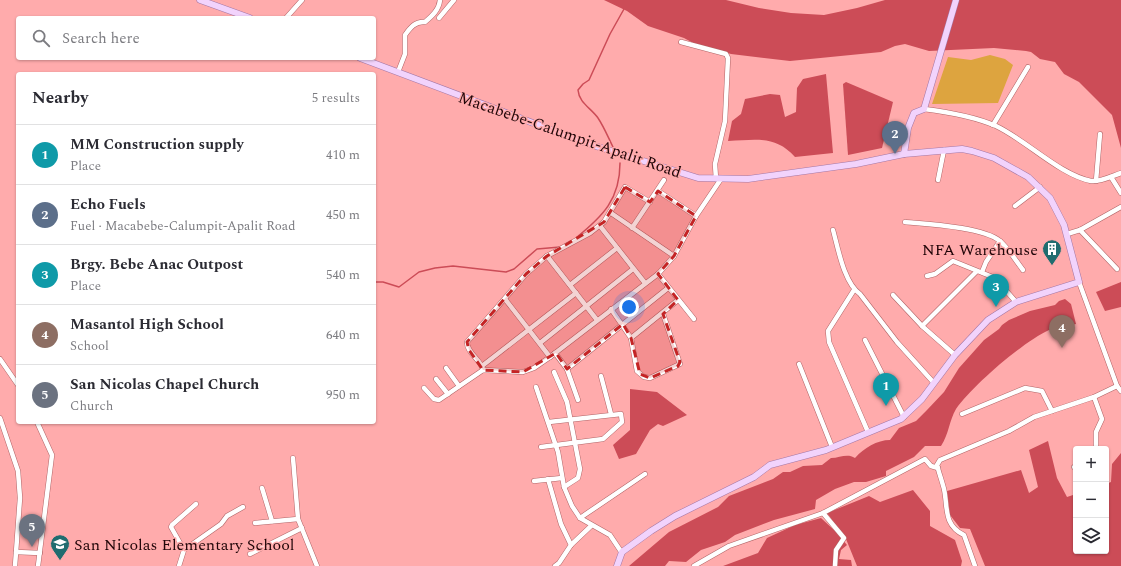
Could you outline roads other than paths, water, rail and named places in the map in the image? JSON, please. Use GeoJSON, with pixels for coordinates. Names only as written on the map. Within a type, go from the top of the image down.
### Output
{"type":"FeatureCollection","features":[{"type":"Feature","properties":{"kind":"main road"},"geometry":{"type":"LineString","coordinates":[[200,0],[244,16]]}},
{"type":"Feature","properties":{"kind":"main road"},"geometry":{"type":"LineString","coordinates":[[904,154],[908,128],[914,113],[924,109],[956,0]]}},
{"type":"Feature","properties":{"kind":"main road","name":"Macabebe-Calumpit-Apalit Road"},"geometry":{"type":"LineString","coordinates":[[365,60],[589,144],[698,178],[748,179],[856,164],[904,154],[944,150],[962,149],[994,158],[1028,177],[1040,187],[1058,211],[1067,234],[1079,282]]}},
{"type":"Feature","properties":{"kind":"main road"},"geometry":{"type":"LineString","coordinates":[[617,566],[622,553],[651,531],[675,516],[748,480],[770,465],[832,448],[904,417],[934,383],[955,355],[988,320],[1016,302],[1079,282]]}},
{"type":"Feature","properties":{"kind":"street"},"geometry":{"type":"LineString","coordinates":[[288,16],[302,0]]}},
{"type":"Feature","properties":{"kind":"street"},"geometry":{"type":"LineString","coordinates":[[398,72],[405,54],[404,35],[414,24],[419,21],[425,22],[435,14],[440,6],[440,0]]}},
{"type":"Feature","properties":{"kind":"street"},"geometry":{"type":"LineString","coordinates":[[439,18],[454,0]]}},
{"type":"Feature","properties":{"kind":"street"},"geometry":{"type":"LineString","coordinates":[[650,202],[625,186],[611,213],[600,226],[547,256],[526,274],[467,342],[469,350],[482,368],[523,372],[534,368],[658,274],[674,256],[718,179],[715,164],[725,121],[728,58],[726,54],[681,42]]}},
{"type":"Feature","properties":{"kind":"street"},"geometry":{"type":"LineString","coordinates":[[993,125],[1028,67]]}},
{"type":"Feature","properties":{"kind":"street"},"geometry":{"type":"LineString","coordinates":[[924,109],[966,116],[993,125],[1008,132],[1066,170],[1078,176],[1096,180],[1121,173]]}},
{"type":"Feature","properties":{"kind":"street"},"geometry":{"type":"LineString","coordinates":[[1096,180],[1100,134]]}},
{"type":"Feature","properties":{"kind":"street"},"geometry":{"type":"LineString","coordinates":[[938,180],[944,150]]}},
{"type":"Feature","properties":{"kind":"street"},"geometry":{"type":"LineString","coordinates":[[1111,177],[1121,193]]}},
{"type":"Feature","properties":{"kind":"street"},"geometry":{"type":"LineString","coordinates":[[632,228],[664,180]]}},
{"type":"Feature","properties":{"kind":"street"},"geometry":{"type":"LineString","coordinates":[[1015,206],[1040,187]]}},
{"type":"Feature","properties":{"kind":"street"},"geometry":{"type":"LineString","coordinates":[[658,191],[696,216]]}},
{"type":"Feature","properties":{"kind":"street"},"geometry":{"type":"LineString","coordinates":[[1067,234],[1080,230],[1121,207]]}},
{"type":"Feature","properties":{"kind":"street"},"geometry":{"type":"LineString","coordinates":[[611,213],[674,256]]}},
{"type":"Feature","properties":{"kind":"street"},"geometry":{"type":"LineString","coordinates":[[905,222],[954,227],[981,233],[1000,241],[1023,270]]}},
{"type":"Feature","properties":{"kind":"street"},"geometry":{"type":"LineString","coordinates":[[600,226],[645,283]]}},
{"type":"Feature","properties":{"kind":"street"},"geometry":{"type":"LineString","coordinates":[[833,230],[845,271],[854,290],[860,294],[904,351],[934,383]]}},
{"type":"Feature","properties":{"kind":"street"},"geometry":{"type":"LineString","coordinates":[[1080,230],[1117,269]]}},
{"type":"Feature","properties":{"kind":"street"},"geometry":{"type":"LineString","coordinates":[[982,272],[989,257],[1000,241]]}},
{"type":"Feature","properties":{"kind":"street"},"geometry":{"type":"LineString","coordinates":[[570,285],[617,248]]}},
{"type":"Feature","properties":{"kind":"street"},"geometry":{"type":"LineString","coordinates":[[547,256],[597,320]]}},
{"type":"Feature","properties":{"kind":"street"},"geometry":{"type":"LineString","coordinates":[[927,276],[935,274],[953,261],[976,272],[982,272],[1000,282],[1016,302]]}},
{"type":"Feature","properties":{"kind":"street"},"geometry":{"type":"LineString","coordinates":[[540,343],[633,269]]}},
{"type":"Feature","properties":{"kind":"street"},"geometry":{"type":"LineString","coordinates":[[922,326],[976,272]]}},
{"type":"Feature","properties":{"kind":"street"},"geometry":{"type":"LineString","coordinates":[[658,274],[694,319]]}},
{"type":"Feature","properties":{"kind":"street"},"geometry":{"type":"LineString","coordinates":[[1079,282],[1117,386],[1121,391]]}},
{"type":"Feature","properties":{"kind":"street"},"geometry":{"type":"LineString","coordinates":[[567,369],[668,288]]}},
{"type":"Feature","properties":{"kind":"street"},"geometry":{"type":"LineString","coordinates":[[854,290],[828,331],[830,342],[868,432]]}},
{"type":"Feature","properties":{"kind":"street"},"geometry":{"type":"LineString","coordinates":[[424,388],[436,401],[448,394],[576,294]]}},
{"type":"Feature","properties":{"kind":"street"},"geometry":{"type":"LineString","coordinates":[[893,295],[922,326],[955,355]]}},
{"type":"Feature","properties":{"kind":"street"},"geometry":{"type":"LineString","coordinates":[[505,299],[550,357]]}},
{"type":"Feature","properties":{"kind":"street"},"geometry":{"type":"LineString","coordinates":[[631,338],[663,314],[678,300]]}},
{"type":"Feature","properties":{"kind":"street"},"geometry":{"type":"LineString","coordinates":[[611,309],[623,324],[631,338],[637,371],[640,374],[650,378],[678,366],[680,362],[663,314]]}},
{"type":"Feature","properties":{"kind":"street"},"geometry":{"type":"LineString","coordinates":[[865,340],[904,417]]}},
{"type":"Feature","properties":{"kind":"street"},"geometry":{"type":"LineString","coordinates":[[555,353],[567,369],[578,400]]}},
{"type":"Feature","properties":{"kind":"street"},"geometry":{"type":"LineString","coordinates":[[0,359],[16,382]]}},
{"type":"Feature","properties":{"kind":"street"},"geometry":{"type":"LineString","coordinates":[[799,364],[832,448]]}},
{"type":"Feature","properties":{"kind":"street"},"geometry":{"type":"LineString","coordinates":[[446,368],[458,386]]}},
{"type":"Feature","properties":{"kind":"street"},"geometry":{"type":"LineString","coordinates":[[554,372],[565,396],[571,418],[580,469],[578,478],[564,487]]}},
{"type":"Feature","properties":{"kind":"street"},"geometry":{"type":"LineString","coordinates":[[601,376],[611,414]]}},
{"type":"Feature","properties":{"kind":"street"},"geometry":{"type":"LineString","coordinates":[[436,379],[448,394]]}},
{"type":"Feature","properties":{"kind":"street"},"geometry":{"type":"LineString","coordinates":[[975,566],[964,535],[957,532],[945,510],[944,490],[937,465],[940,460],[1052,411],[1094,397],[1117,386]]}},
{"type":"Feature","properties":{"kind":"street"},"geometry":{"type":"LineString","coordinates":[[536,387],[560,458],[562,478],[568,498],[580,518],[591,526],[610,535],[622,553]]}},
{"type":"Feature","properties":{"kind":"street"},"geometry":{"type":"LineString","coordinates":[[962,414],[1025,388],[1042,391],[1052,411]]}},
{"type":"Feature","properties":{"kind":"street"},"geometry":{"type":"LineString","coordinates":[[1094,397],[1102,419],[1096,432],[1096,446]]}},
{"type":"Feature","properties":{"kind":"street"},"geometry":{"type":"LineString","coordinates":[[541,447],[601,439],[607,436],[622,422],[621,414],[611,414],[549,422]]}},
{"type":"Feature","properties":{"kind":"street"},"geometry":{"type":"LineString","coordinates":[[0,418],[18,470],[20,498],[16,566]]}},
{"type":"Feature","properties":{"kind":"street"},"geometry":{"type":"LineString","coordinates":[[38,424],[52,455],[38,566]]}},
{"type":"Feature","properties":{"kind":"street"},"geometry":{"type":"LineString","coordinates":[[293,458],[298,519],[318,566]]}},
{"type":"Feature","properties":{"kind":"street"},"geometry":{"type":"LineString","coordinates":[[694,566],[729,546],[823,513],[925,459],[931,466],[938,468]]}},
{"type":"Feature","properties":{"kind":"street"},"geometry":{"type":"LineString","coordinates":[[580,518],[645,474]]}},
{"type":"Feature","properties":{"kind":"street"},"geometry":{"type":"LineString","coordinates":[[534,482],[562,478]]}},
{"type":"Feature","properties":{"kind":"street"},"geometry":{"type":"LineString","coordinates":[[548,479],[561,524],[571,545]]}},
{"type":"Feature","properties":{"kind":"street"},"geometry":{"type":"LineString","coordinates":[[262,488],[272,521]]}},
{"type":"Feature","properties":{"kind":"street"},"geometry":{"type":"LineString","coordinates":[[184,550],[172,525],[196,504]]}},
{"type":"Feature","properties":{"kind":"street"},"geometry":{"type":"LineString","coordinates":[[179,566],[184,550],[221,524],[227,516],[243,507]]}},
{"type":"Feature","properties":{"kind":"street"},"geometry":{"type":"LineString","coordinates":[[823,513],[844,538],[836,550],[835,566]]}},
{"type":"Feature","properties":{"kind":"street"},"geometry":{"type":"LineString","coordinates":[[255,523],[298,519]]}},
{"type":"Feature","properties":{"kind":"street"},"geometry":{"type":"LineString","coordinates":[[555,566],[559,563],[571,545],[591,526]]}},
{"type":"Feature","properties":{"kind":"street"},"geometry":{"type":"LineString","coordinates":[[250,554],[302,528]]}},
{"type":"Feature","properties":{"kind":"street"},"geometry":{"type":"LineString","coordinates":[[16,552],[40,552]]}},
{"type":"Feature","properties":{"kind":"waterway"},"geometry":{"type":"LineString","coordinates":[[613,147],[600,121],[583,102],[578,90],[589,80],[610,34],[624,9]]}},
{"type":"Feature","properties":{"kind":"waterway"},"geometry":{"type":"LineString","coordinates":[[577,237],[595,222],[608,206],[617,187],[620,163]]}},
{"type":"Feature","properties":{"kind":"waterway"},"geometry":{"type":"LineString","coordinates":[[376,282],[383,282],[399,287],[419,272],[453,266],[506,272],[514,269],[537,249],[560,247]]}},
{"type":"Feature","properties":{"kind":"place","name":"Echo Fuels"},"geometry":{"type":"Point","coordinates":[895,154]}},
{"type":"Feature","properties":{"kind":"place","name":"NFA Warehouse"},"geometry":{"type":"Point","coordinates":[1052,266]}},
{"type":"Feature","properties":{"kind":"place","name":"Brgy. Bebe Anac Outpost"},"geometry":{"type":"Point","coordinates":[996,307]}},
{"type":"Feature","properties":{"kind":"place","name":"Masantol High School"},"geometry":{"type":"Point","coordinates":[1062,348]}},
{"type":"Feature","properties":{"kind":"place","name":"MM Construction supply"},"geometry":{"type":"Point","coordinates":[886,406]}},
{"type":"Feature","properties":{"kind":"place","name":"San Nicolas Chapel Church"},"geometry":{"type":"Point","coordinates":[32,547]}},
{"type":"Feature","properties":{"kind":"place","name":"San Nicolas Elementary School"},"geometry":{"type":"Point","coordinates":[60,561]}}]}
